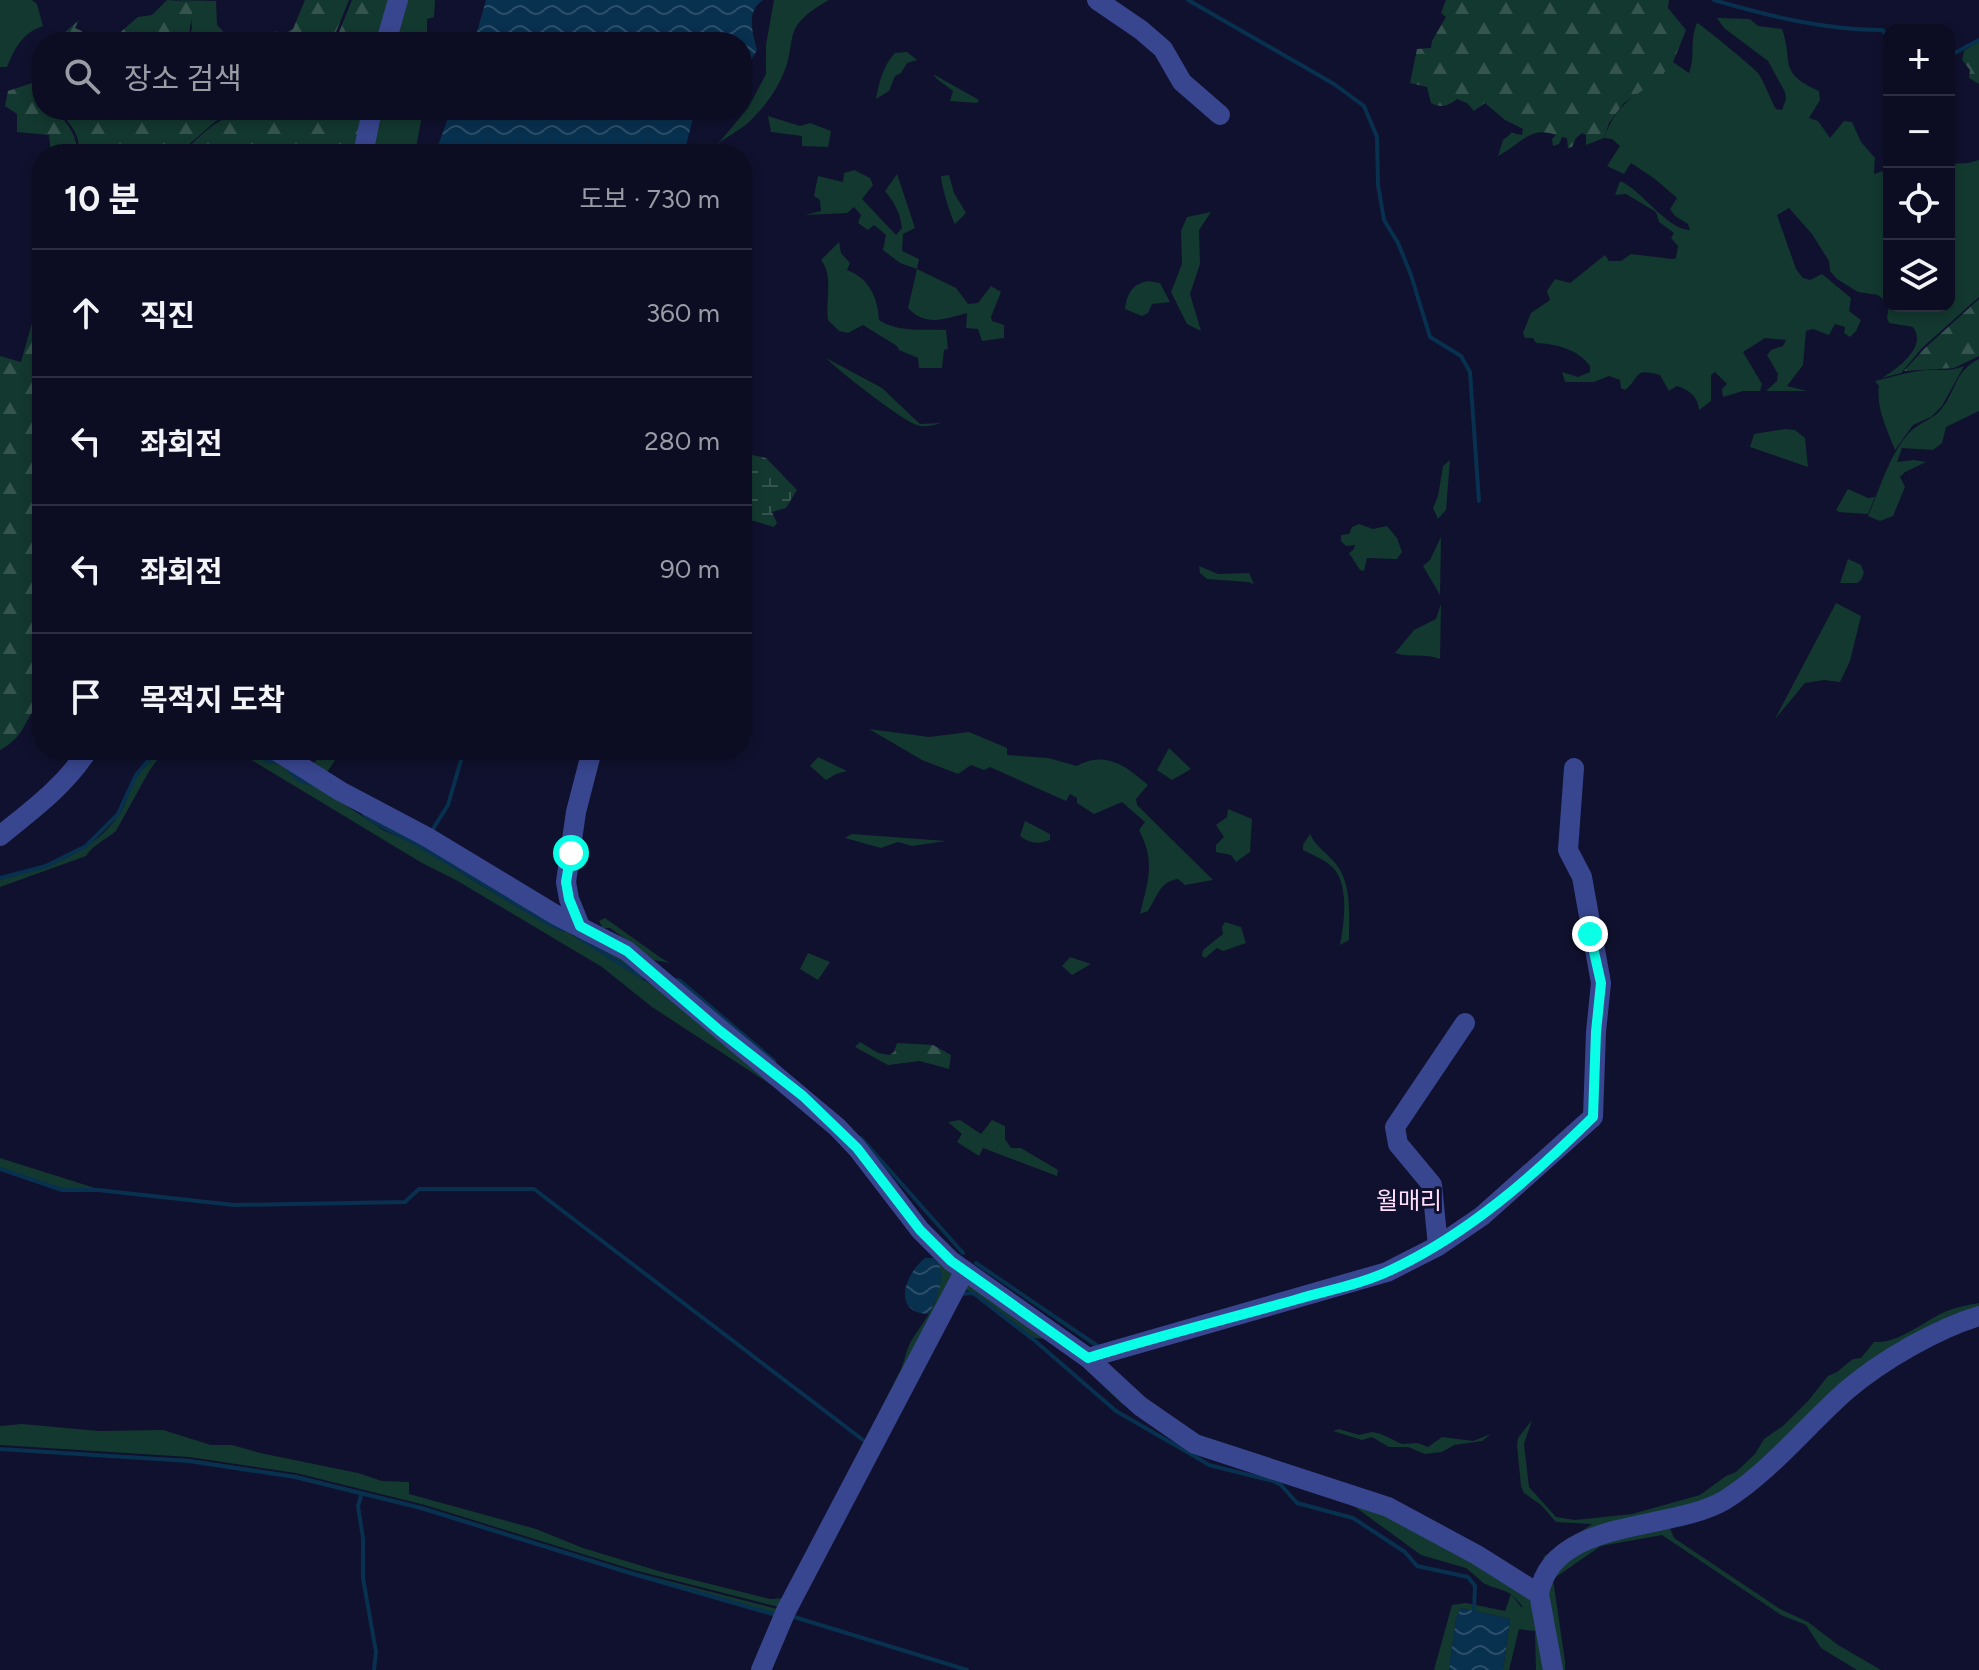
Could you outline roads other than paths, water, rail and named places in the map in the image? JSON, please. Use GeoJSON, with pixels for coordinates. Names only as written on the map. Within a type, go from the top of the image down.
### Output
{"type":"FeatureCollection","features":[{"type":"Feature","properties":{"kind":"street"},"geometry":{"type":"LineString","coordinates":[[389,32],[398,0]]}},
{"type":"Feature","properties":{"kind":"street"},"geometry":{"type":"LineString","coordinates":[[1097,0],[1163,49],[1182,82],[1220,115]]}},
{"type":"Feature","properties":{"kind":"street"},"geometry":{"type":"LineString","coordinates":[[365,144],[370,120]]}},
{"type":"Feature","properties":{"kind":"street"},"geometry":{"type":"LineString","coordinates":[[0,836],[55,791],[82,760]]}},
{"type":"Feature","properties":{"kind":"street"},"geometry":{"type":"LineString","coordinates":[[292,760],[518,893],[627,951],[814,1106],[857,1148],[920,1230],[964,1272],[1088,1358],[1140,1406],[1195,1444],[1388,1507],[1477,1555],[1539,1594]]}},
{"type":"Feature","properties":{"kind":"street"},"geometry":{"type":"LineString","coordinates":[[580,926],[566,882],[576,812],[589,760]]}},
{"type":"Feature","properties":{"kind":"street"},"geometry":{"type":"LineString","coordinates":[[1088,1358],[1387,1272],[1438,1246],[1482,1216],[1593,1117],[1601,983],[1582,877],[1568,850],[1574,768]]}},
{"type":"Feature","properties":{"kind":"street"},"geometry":{"type":"LineString","coordinates":[[1438,1246],[1432,1185],[1398,1144],[1395,1127],[1465,1023]]}},
{"type":"Feature","properties":{"kind":"street"},"geometry":{"type":"LineString","coordinates":[[761,1670],[786,1611],[964,1272]]}},
{"type":"Feature","properties":{"kind":"street"},"geometry":{"type":"LineString","coordinates":[[1553,1670],[1539,1594],[1553,1562],[1586,1540],[1722,1502],[1761,1473],[1849,1389],[1913,1345],[1952,1324],[1979,1316]]}},
{"type":"Feature","properties":{"kind":"water"},"geometry":{"type":"Polygon","coordinates":[[[486,0],[763,0],[752,17],[757,50],[752,59],[752,32],[477,32],[486,0]]]}},
{"type":"Feature","properties":{"kind":"water"},"geometry":{"type":"Polygon","coordinates":[[[447,120],[692,120],[686,144],[439,144],[447,120]]]}},
{"type":"Feature","properties":{"kind":"water"},"geometry":{"type":"Polygon","coordinates":[[[925,1258],[934,1258],[941,1270],[939,1290],[928,1314],[909,1307],[905,1291],[912,1273],[925,1258]]]}},
{"type":"Feature","properties":{"kind":"water"},"geometry":{"type":"Polygon","coordinates":[[[1461,1608],[1510,1619],[1503,1670],[1449,1670],[1456,1619],[1461,1608]]]}},
{"type":"Feature","properties":{"kind":"waterway"},"geometry":{"type":"LineString","coordinates":[[1188,0],[1334,84],[1364,106],[1377,137],[1378,185],[1384,220],[1398,243],[1411,275],[1430,337],[1461,356],[1470,372],[1479,501]]}},
{"type":"Feature","properties":{"kind":"waterway"},"geometry":{"type":"LineString","coordinates":[[1714,0],[1797,21],[1883,31]]}},
{"type":"Feature","properties":{"kind":"waterway"},"geometry":{"type":"LineString","coordinates":[[1955,53],[1979,40]]}},
{"type":"Feature","properties":{"kind":"waterway"},"geometry":{"type":"LineString","coordinates":[[0,878],[46,866],[86,846],[118,814],[136,775],[149,760]]}},
{"type":"Feature","properties":{"kind":"waterway"},"geometry":{"type":"LineString","coordinates":[[266,760],[276,761]]}},
{"type":"Feature","properties":{"kind":"waterway"},"geometry":{"type":"LineString","coordinates":[[431,832],[448,805],[461,760]]}},
{"type":"Feature","properties":{"kind":"waterway"},"geometry":{"type":"LineString","coordinates":[[289,770],[299,780],[312,784]]}},
{"type":"Feature","properties":{"kind":"waterway"},"geometry":{"type":"LineString","coordinates":[[364,815],[563,930]]}},
{"type":"Feature","properties":{"kind":"waterway"},"geometry":{"type":"LineString","coordinates":[[578,937],[642,977]]}},
{"type":"Feature","properties":{"kind":"waterway"},"geometry":{"type":"LineString","coordinates":[[674,981],[679,980],[774,1061]]}},
{"type":"Feature","properties":{"kind":"waterway"},"geometry":{"type":"LineString","coordinates":[[861,1138],[963,1253]]}},
{"type":"Feature","properties":{"kind":"waterway"},"geometry":{"type":"LineString","coordinates":[[0,1169],[62,1190],[98,1190],[234,1205],[405,1202],[419,1189],[534,1189],[867,1443]]}},
{"type":"Feature","properties":{"kind":"waterway"},"geometry":{"type":"LineString","coordinates":[[976,1263],[1099,1347]]}},
{"type":"Feature","properties":{"kind":"waterway"},"geometry":{"type":"LineString","coordinates":[[961,1294],[973,1293],[1034,1340],[1116,1411],[1209,1465],[1273,1481],[1281,1485],[1297,1503],[1353,1518],[1405,1552],[1417,1566],[1468,1577],[1475,1586],[1474,1611]]}},
{"type":"Feature","properties":{"kind":"waterway"},"geometry":{"type":"LineString","coordinates":[[0,1449],[189,1461],[295,1477],[421,1508],[776,1615]]}},
{"type":"Feature","properties":{"kind":"waterway"},"geometry":{"type":"LineString","coordinates":[[362,1493],[358,1506],[363,1538],[363,1578],[376,1652],[374,1670]]}},
{"type":"Feature","properties":{"kind":"waterway"},"geometry":{"type":"LineString","coordinates":[[791,1616],[967,1670]]}},
{"type":"Feature","properties":{"kind":"district","name":"월매리"},"geometry":{"type":"Point","coordinates":[1409,1200]}}]}
